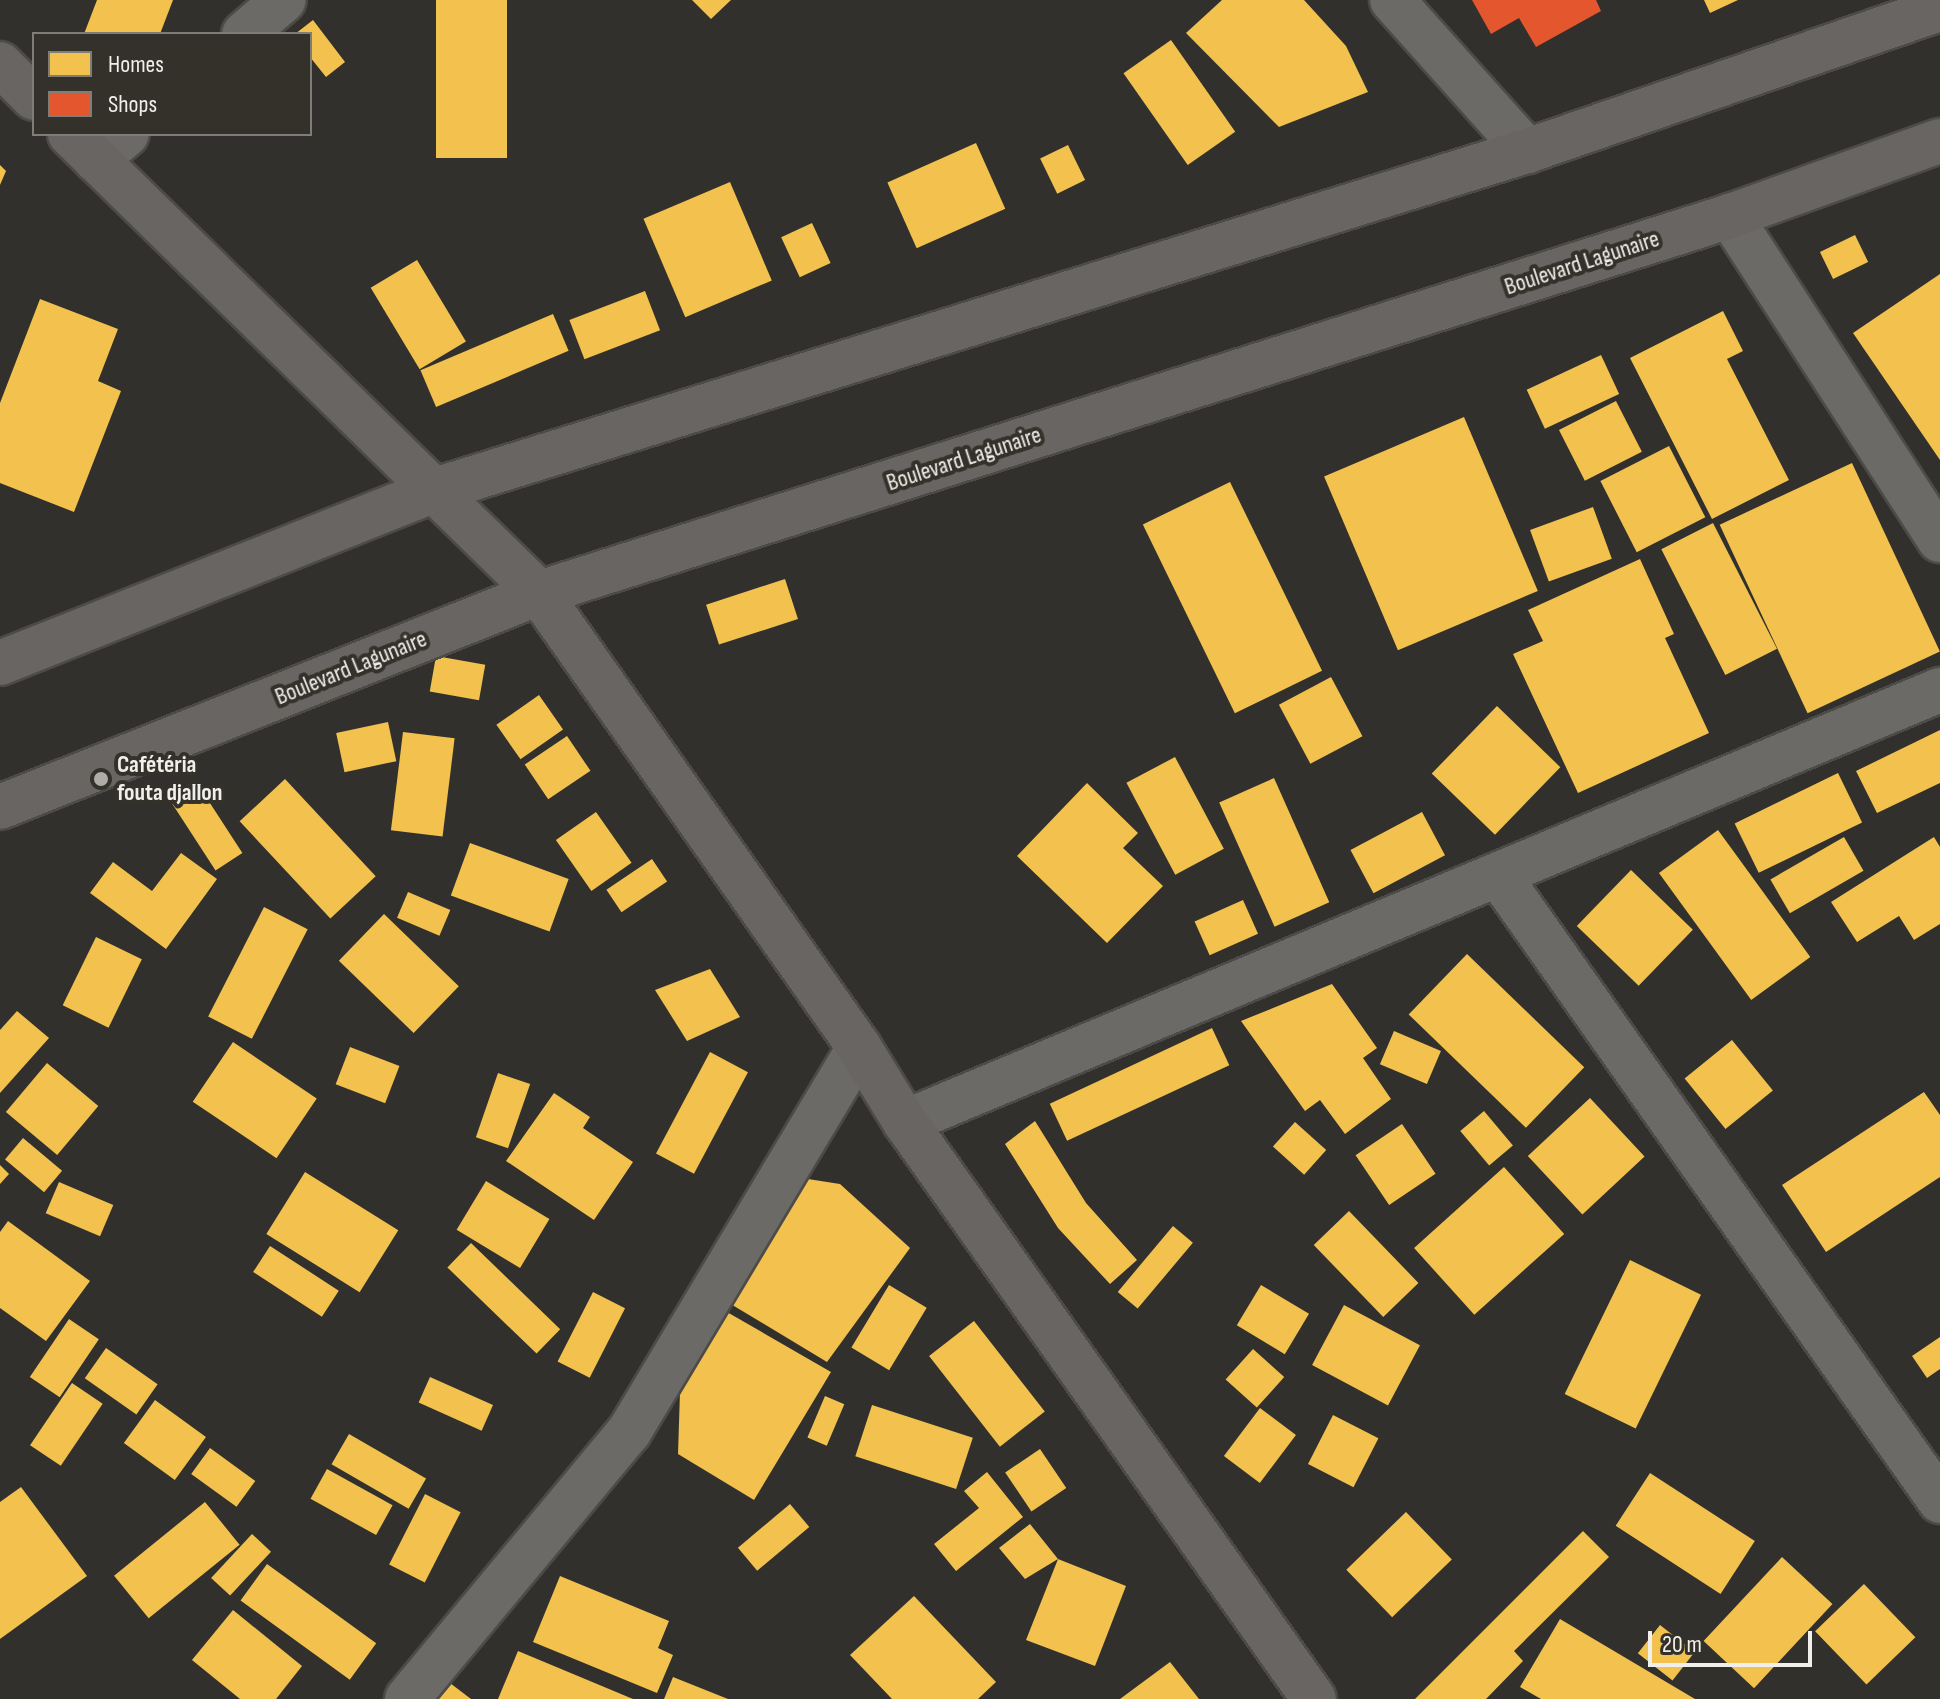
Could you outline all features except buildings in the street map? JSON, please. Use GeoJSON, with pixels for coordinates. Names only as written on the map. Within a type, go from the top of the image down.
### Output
{"type":"FeatureCollection","features":[{"type":"Feature","properties":{"kind":"main road"},"geometry":{"type":"LineString","coordinates":[[0,663],[435,490],[1527,151],[1940,9]]}},
{"type":"Feature","properties":{"kind":"main road"},"geometry":{"type":"LineString","coordinates":[[0,64],[32,96]]}},
{"type":"Feature","properties":{"kind":"main road","name":"Boulevard Lagunaire"},"geometry":{"type":"LineString","coordinates":[[0,807],[539,593],[1730,216],[1940,141]]}},
{"type":"Feature","properties":{"kind":"main road"},"geometry":{"type":"LineString","coordinates":[[98,143],[539,593],[859,1047],[905,1122],[1314,1699]]}},
{"type":"Feature","properties":{"kind":"street"},"geometry":{"type":"LineString","coordinates":[[246,32],[284,0]]}},
{"type":"Feature","properties":{"kind":"street"},"geometry":{"type":"LineString","coordinates":[[1392,0],[1527,151]]}},
{"type":"Feature","properties":{"kind":"street"},"geometry":{"type":"LineString","coordinates":[[1730,216],[1940,540]]}},
{"type":"Feature","properties":{"kind":"street"},"geometry":{"type":"LineString","coordinates":[[905,1122],[1940,690]]}},
{"type":"Feature","properties":{"kind":"street"},"geometry":{"type":"LineString","coordinates":[[1499,876],[1940,1501]]}},
{"type":"Feature","properties":{"kind":"street"},"geometry":{"type":"LineString","coordinates":[[407,1699],[629,1432],[859,1047]]}},
{"type":"Feature","properties":{"kind":"place","name":"Cafétéria fouta djallon"},"geometry":{"type":"Point","coordinates":[101,779]}}]}
